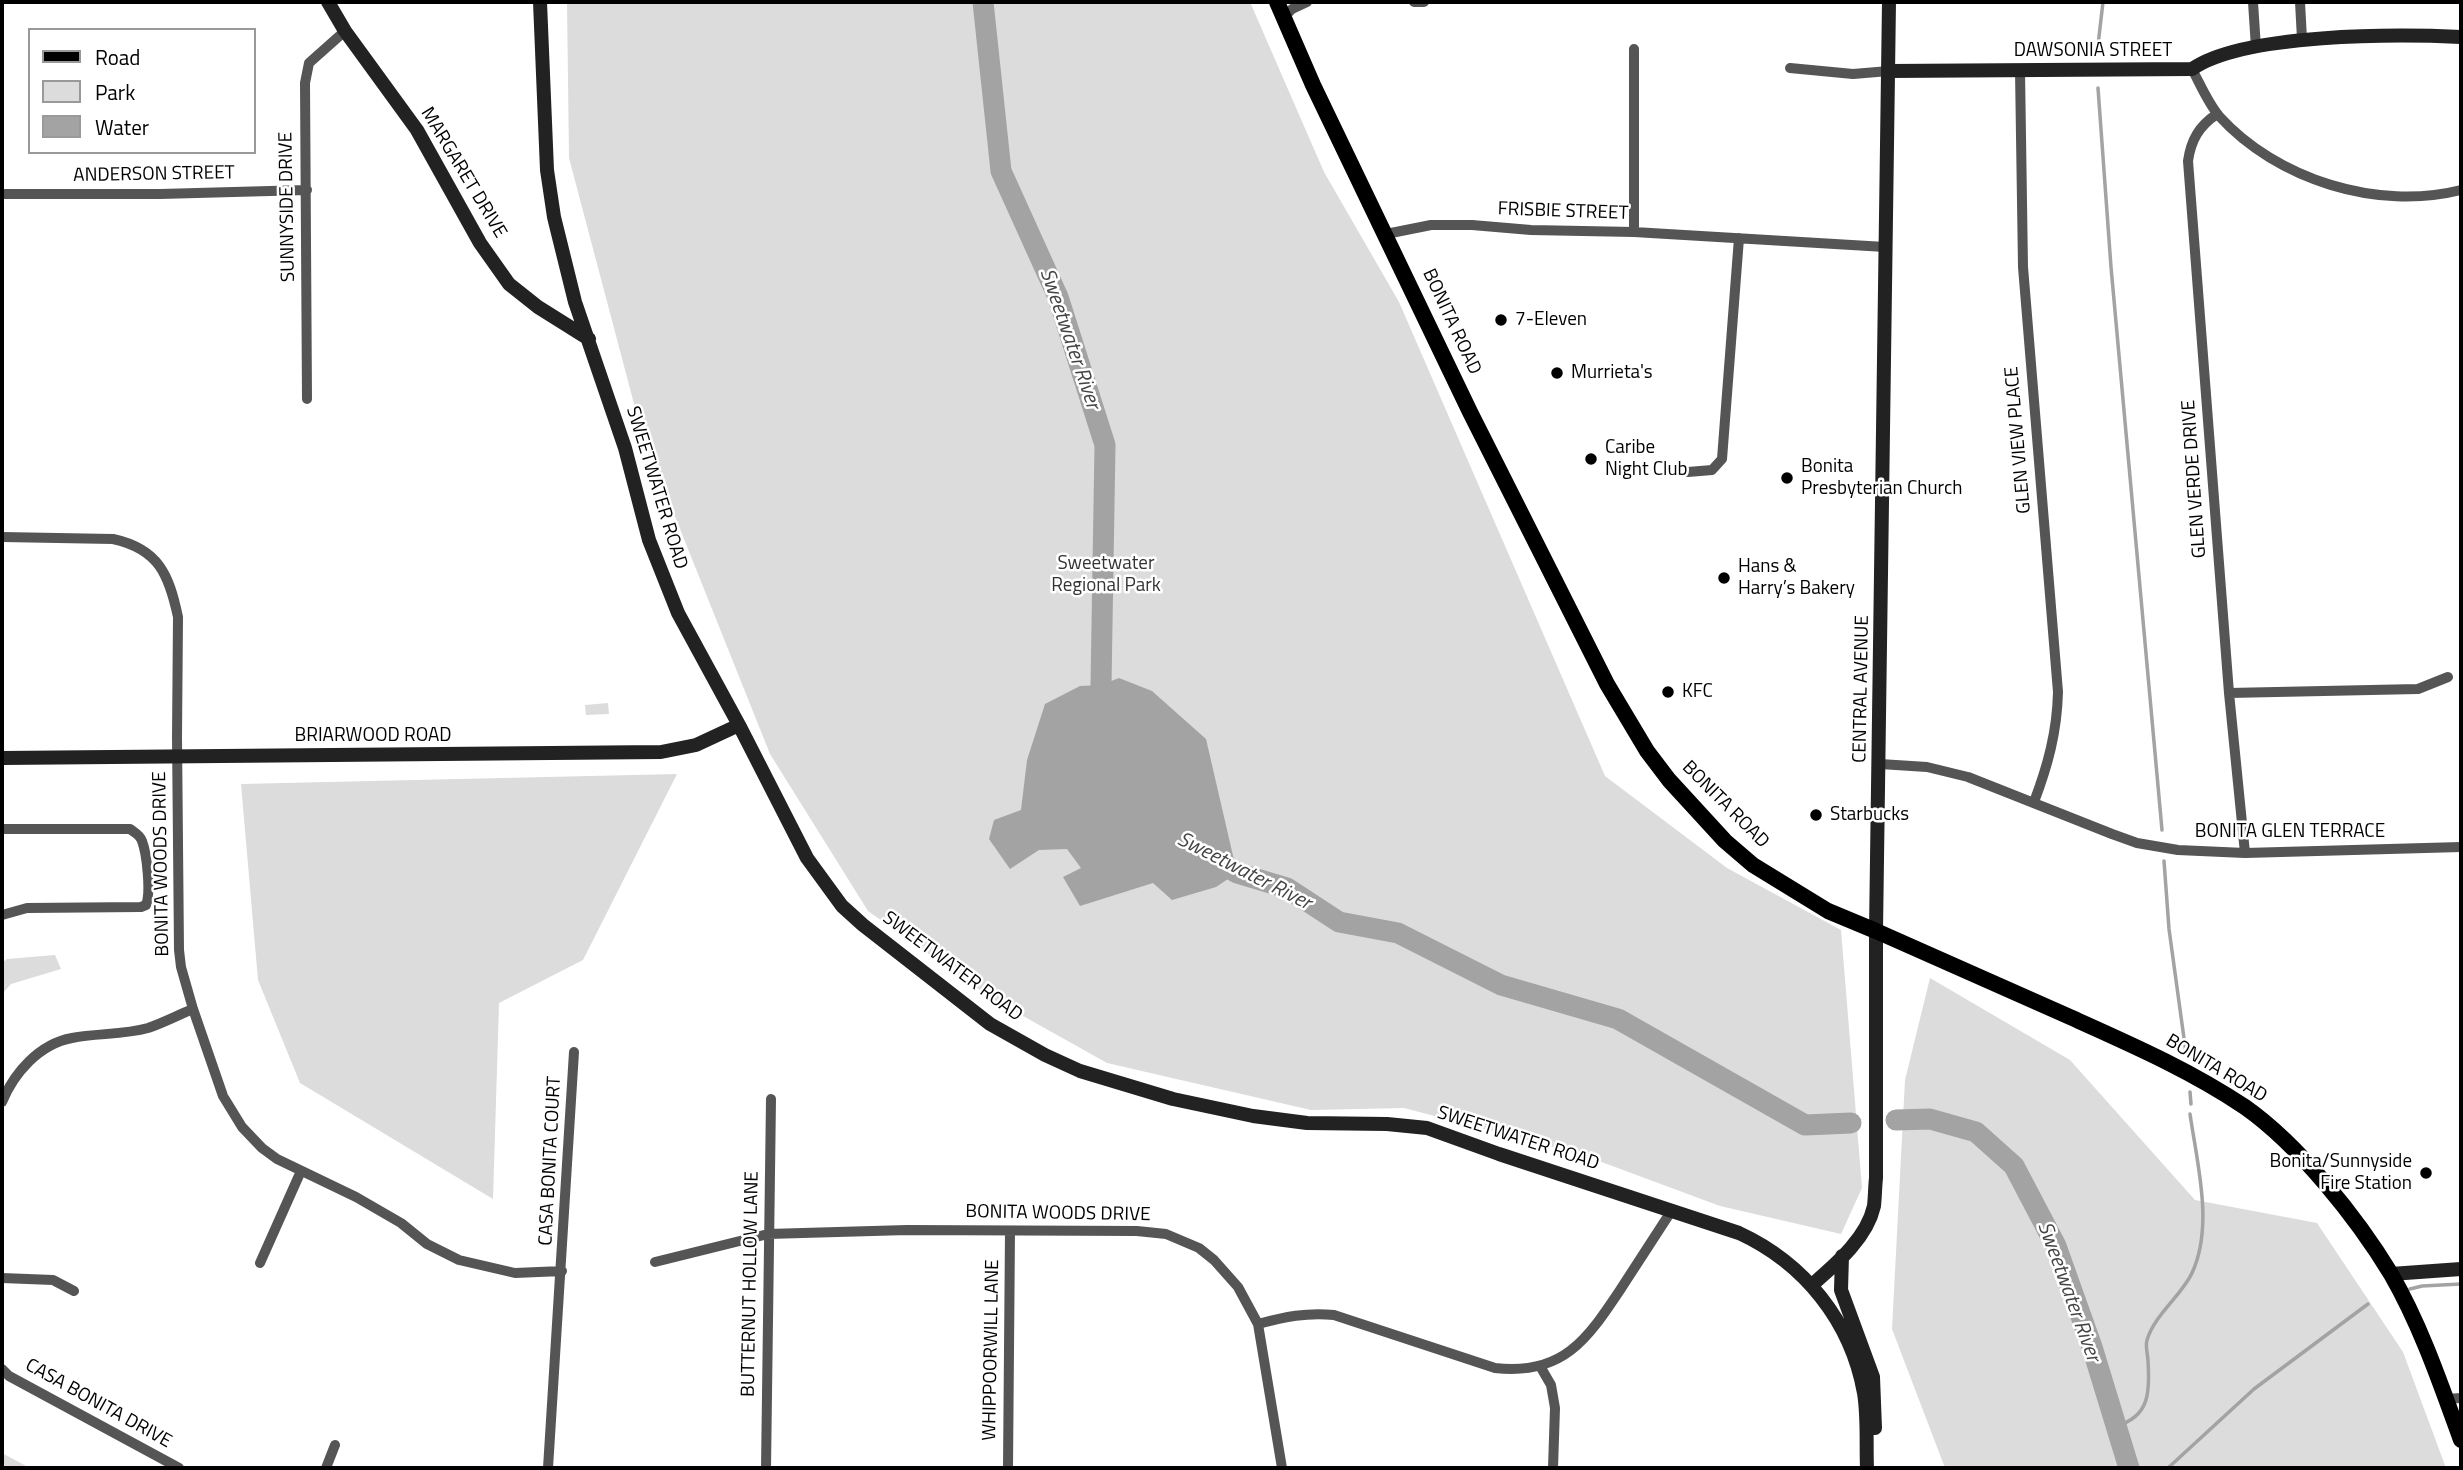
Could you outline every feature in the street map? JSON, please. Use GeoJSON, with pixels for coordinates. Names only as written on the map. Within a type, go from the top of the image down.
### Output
{"type":"FeatureCollection","features":[{"type":"Feature","properties":{"kind":"main road","name":"MARGARET DRIVE"},"geometry":{"type":"LineString","coordinates":[[328,2],[345,31],[417,130],[480,243],[509,284],[538,307],[589,339]]}},
{"type":"Feature","properties":{"kind":"main road","name":"SWEETWATER ROAD"},"geometry":{"type":"LineString","coordinates":[[540,2],[547,170],[554,217],[575,302],[625,448],[653,552],[678,613],[807,858],[842,906],[990,1024],[1080,1071],[1173,1099],[1253,1116],[1307,1123],[1387,1124],[1427,1128],[1740,1233],[1762,1243],[1813,1284],[1838,1322],[1853,1354],[1864,1393],[1867,1468]]}},
{"type":"Feature","properties":{"kind":"main road","name":"CENTRAL AVENUE"},"geometry":{"type":"LineString","coordinates":[[1813,1284],[1863,1231],[1873,1208],[1877,1152],[1877,931],[1889,2]]}},
{"type":"Feature","properties":{"kind":"main road","name":"BONITA ROAD"},"geometry":{"type":"LineString","coordinates":[[1281,9],[1313,85],[1470,412],[1607,684],[1647,751],[1669,780],[1710,825],[1753,865],[1828,911],[2175,1064],[2245,1108],[2267,1126],[2311,1168],[2354,1220],[2391,1274],[2454,1399],[2461,1440]]}},
{"type":"Feature","properties":{"kind":"main road","name":"DAWSONIA STREET"},"geometry":{"type":"LineString","coordinates":[[1889,71],[2192,69],[2213,58],[2302,39],[2461,37]]}},
{"type":"Feature","properties":{"kind":"main road","name":"BRIARWOOD ROAD"},"geometry":{"type":"LineString","coordinates":[[2,758],[661,752],[696,745],[739,725]]}},
{"type":"Feature","properties":{"kind":"main road"},"geometry":{"type":"LineString","coordinates":[[1842,1256],[1841,1290],[1873,1377],[1875,1428],[1867,1441]]}},
{"type":"Feature","properties":{"kind":"main road"},"geometry":{"type":"LineString","coordinates":[[2391,1274],[2461,1269]]}},
{"type":"Feature","properties":{"kind":"street"},"geometry":{"type":"LineString","coordinates":[[1281,9],[1292,9],[1307,2]]}},
{"type":"Feature","properties":{"kind":"street"},"geometry":{"type":"LineString","coordinates":[[1414,2],[1424,2]]}},
{"type":"Feature","properties":{"kind":"street"},"geometry":{"type":"LineString","coordinates":[[2253,2],[2256,48]]}},
{"type":"Feature","properties":{"kind":"street"},"geometry":{"type":"LineString","coordinates":[[2300,2],[2302,39]]}},
{"type":"Feature","properties":{"kind":"street","name":"SUNNYSIDE DRIVE"},"geometry":{"type":"LineString","coordinates":[[307,399],[304,83],[309,63],[345,31]]}},
{"type":"Feature","properties":{"kind":"street"},"geometry":{"type":"LineString","coordinates":[[1634,49],[1634,232]]}},
{"type":"Feature","properties":{"kind":"street"},"geometry":{"type":"LineString","coordinates":[[1790,68],[1853,74],[1889,71]]}},
{"type":"Feature","properties":{"kind":"street"},"geometry":{"type":"LineString","coordinates":[[2192,69],[2217,114],[2247,141],[2280,163],[2335,186],[2398,196],[2442,195],[2461,190]]}},
{"type":"Feature","properties":{"kind":"street","name":"GLEN VIEW PLACE"},"geometry":{"type":"LineString","coordinates":[[2020,71],[2023,267],[2058,692],[2054,744],[2034,803]]}},
{"type":"Feature","properties":{"kind":"street","name":"GLEN VERDE DRIVE"},"geometry":{"type":"LineString","coordinates":[[2217,114],[2196,134],[2188,161],[2229,692],[2245,853]]}},
{"type":"Feature","properties":{"kind":"street","name":"ANDERSON STREET"},"geometry":{"type":"LineString","coordinates":[[2,194],[307,190]]}},
{"type":"Feature","properties":{"kind":"street","name":"FRISBIE STREET"},"geometry":{"type":"LineString","coordinates":[[1386,234],[1431,225],[1634,232],[1885,247]]}},
{"type":"Feature","properties":{"kind":"street"},"geometry":{"type":"LineString","coordinates":[[1689,472],[1712,470],[1722,459],[1739,238]]}},
{"type":"Feature","properties":{"kind":"street","name":"BONITA WOODS DRIVE"},"geometry":{"type":"LineString","coordinates":[[2,537],[113,539],[134,545],[159,564],[169,581],[178,617],[177,757],[181,967],[223,1096],[242,1127],[277,1159],[356,1197],[401,1223],[427,1244],[459,1260],[515,1273],[562,1271]]}},
{"type":"Feature","properties":{"kind":"street"},"geometry":{"type":"LineString","coordinates":[[2229,692],[2418,689],[2448,677]]}},
{"type":"Feature","properties":{"kind":"street","name":"BONITA GLEN TERRACE"},"geometry":{"type":"LineString","coordinates":[[1880,764],[1927,767],[1959,774],[2137,843],[2178,849],[2245,853],[2461,847]]}},
{"type":"Feature","properties":{"kind":"street"},"geometry":{"type":"LineString","coordinates":[[2,829],[130,829],[144,845],[149,897],[146,905],[141,907],[27,908],[2,915]]}},
{"type":"Feature","properties":{"kind":"street"},"geometry":{"type":"LineString","coordinates":[[2,1102],[20,1070],[49,1046],[71,1038],[147,1028],[193,1009]]}},
{"type":"Feature","properties":{"kind":"street","name":"CASA BONITA COURT"},"geometry":{"type":"LineString","coordinates":[[562,1271],[574,1052]]}},
{"type":"Feature","properties":{"kind":"street","name":"BUTTERNUT HOLLOW LANE"},"geometry":{"type":"LineString","coordinates":[[766,1468],[771,1099]]}},
{"type":"Feature","properties":{"kind":"street"},"geometry":{"type":"LineString","coordinates":[[260,1263],[301,1171]]}},
{"type":"Feature","properties":{"kind":"street"},"geometry":{"type":"LineString","coordinates":[[1258,1324],[1285,1316],[1334,1315],[1495,1368],[1518,1370],[1541,1366],[1564,1356],[1594,1330],[1672,1210]]}},
{"type":"Feature","properties":{"kind":"street","name":"BONITA WOODS DRIVE"},"geometry":{"type":"LineString","coordinates":[[655,1262],[768,1234],[906,1230],[1155,1231],[1177,1238],[1209,1255],[1227,1273],[1238,1287],[1258,1324],[1282,1468]]}},
{"type":"Feature","properties":{"kind":"street","name":"WHIPPOORWILL LANE"},"geometry":{"type":"LineString","coordinates":[[1008,1468],[1010,1231]]}},
{"type":"Feature","properties":{"kind":"street"},"geometry":{"type":"LineString","coordinates":[[548,1468],[562,1271]]}},
{"type":"Feature","properties":{"kind":"street"},"geometry":{"type":"LineString","coordinates":[[2,1278],[53,1280],[74,1291]]}},
{"type":"Feature","properties":{"kind":"street"},"geometry":{"type":"LineString","coordinates":[[1541,1366],[1551,1385],[1555,1408],[1553,1468]]}},
{"type":"Feature","properties":{"kind":"street","name":"CASA BONITA DRIVE"},"geometry":{"type":"LineString","coordinates":[[2,1369],[9,1376],[178,1468]]}},
{"type":"Feature","properties":{"kind":"street"},"geometry":{"type":"LineString","coordinates":[[326,1468],[335,1445]]}},
{"type":"Feature","properties":{"kind":"green space","name":"Sweetwater Regional Park"},"geometry":{"type":"Polygon","coordinates":[[[567,2],[1250,2],[1324,172],[1399,302],[1605,776],[1727,868],[1841,930],[1862,1188],[1841,1234],[1720,1206],[1580,1154],[1404,1108],[1311,1110],[1107,1063],[991,998],[868,911],[770,754],[642,434],[569,158],[567,2]]]}},
{"type":"Feature","properties":{"kind":"green space"},"geometry":{"type":"Polygon","coordinates":[[[608,703],[609,714],[586,715],[585,705],[608,703]]]}},
{"type":"Feature","properties":{"kind":"green space"},"geometry":{"type":"Polygon","coordinates":[[[677,774],[583,960],[499,1003],[493,1199],[300,1083],[258,980],[241,784],[677,774]]]}},
{"type":"Feature","properties":{"kind":"green space"},"geometry":{"type":"Polygon","coordinates":[[[55,955],[61,969],[11,984],[2,994],[2,963],[7,959],[55,955]]]}},
{"type":"Feature","properties":{"kind":"green space"},"geometry":{"type":"Polygon","coordinates":[[[1930,978],[2070,1060],[2195,1200],[2317,1223],[2403,1352],[2446,1468],[1945,1468],[1892,1329],[1905,1080],[1930,978]]]}},
{"type":"Feature","properties":{"kind":"green space"},"geometry":{"type":"Polygon","coordinates":[[[2,1453],[30,1468],[2,1468],[2,1453]]]}},
{"type":"Feature","properties":{"kind":"water"},"geometry":{"type":"Polygon","coordinates":[[[1119,678],[1152,691],[1206,739],[1237,873],[1216,887],[1172,900],[1153,883],[1080,906],[1063,877],[1081,868],[1067,849],[1039,850],[1010,869],[989,839],[994,820],[1021,810],[1027,760],[1045,704],[1080,686],[1101,685],[1119,678]]]}},
{"type":"Feature","properties":{"kind":"waterway","name":"Sweetwater River"},"geometry":{"type":"LineString","coordinates":[[983,2],[1001,171],[1058,297],[1105,445],[1101,685],[1108,710]]}},
{"type":"Feature","properties":{"kind":"waterway"},"geometry":{"type":"LineString","coordinates":[[2098,45],[2103,2]]}},
{"type":"Feature","properties":{"kind":"waterway"},"geometry":{"type":"LineString","coordinates":[[2098,88],[2111,267],[2162,830]]}},
{"type":"Feature","properties":{"kind":"waterway","name":"Sweetwater River"},"geometry":{"type":"LineString","coordinates":[[1213,859],[1237,873],[1287,888],[1339,922],[1398,933],[1501,985],[1618,1019],[1805,1125],[1851,1123]]}},
{"type":"Feature","properties":{"kind":"waterway"},"geometry":{"type":"LineString","coordinates":[[2164,861],[2169,929],[2186,1053]]}},
{"type":"Feature","properties":{"kind":"waterway"},"geometry":{"type":"LineString","coordinates":[[2190,1092],[2191,1104]]}},
{"type":"Feature","properties":{"kind":"waterway"},"geometry":{"type":"LineString","coordinates":[[2116,1426],[2136,1416],[2146,1401],[2149,1383],[2147,1340],[2156,1322],[2188,1281],[2199,1255],[2202,1194],[2190,1114]]}},
{"type":"Feature","properties":{"kind":"waterway","name":"Sweetwater River"},"geometry":{"type":"LineString","coordinates":[[1896,1120],[1930,1119],[1976,1132],[2014,1166],[2056,1246],[2092,1347],[2129,1468]]}},
{"type":"Feature","properties":{"kind":"waterway"},"geometry":{"type":"LineString","coordinates":[[2410,1289],[2461,1284]]}},
{"type":"Feature","properties":{"kind":"waterway"},"geometry":{"type":"LineString","coordinates":[[2168,1468],[2254,1389],[2368,1304]]}},
{"type":"Feature","properties":{"kind":"place","name":"7-Eleven"},"geometry":{"type":"Point","coordinates":[1501,320]}},
{"type":"Feature","properties":{"kind":"place","name":"Murrieta's"},"geometry":{"type":"Point","coordinates":[1557,373]}},
{"type":"Feature","properties":{"kind":"place","name":"Caribe Night Club"},"geometry":{"type":"Point","coordinates":[1591,459]}},
{"type":"Feature","properties":{"kind":"place","name":"Bonita Presbyterian Church"},"geometry":{"type":"Point","coordinates":[1787,478]}},
{"type":"Feature","properties":{"kind":"place","name":"Hans & Harry’s Bakery"},"geometry":{"type":"Point","coordinates":[1724,578]}},
{"type":"Feature","properties":{"kind":"place","name":"KFC"},"geometry":{"type":"Point","coordinates":[1668,692]}},
{"type":"Feature","properties":{"kind":"place","name":"Starbucks"},"geometry":{"type":"Point","coordinates":[1816,815]}},
{"type":"Feature","properties":{"kind":"place","name":"Bonita/Sunnyside Fire Station"},"geometry":{"type":"Point","coordinates":[2426,1173]}}]}
